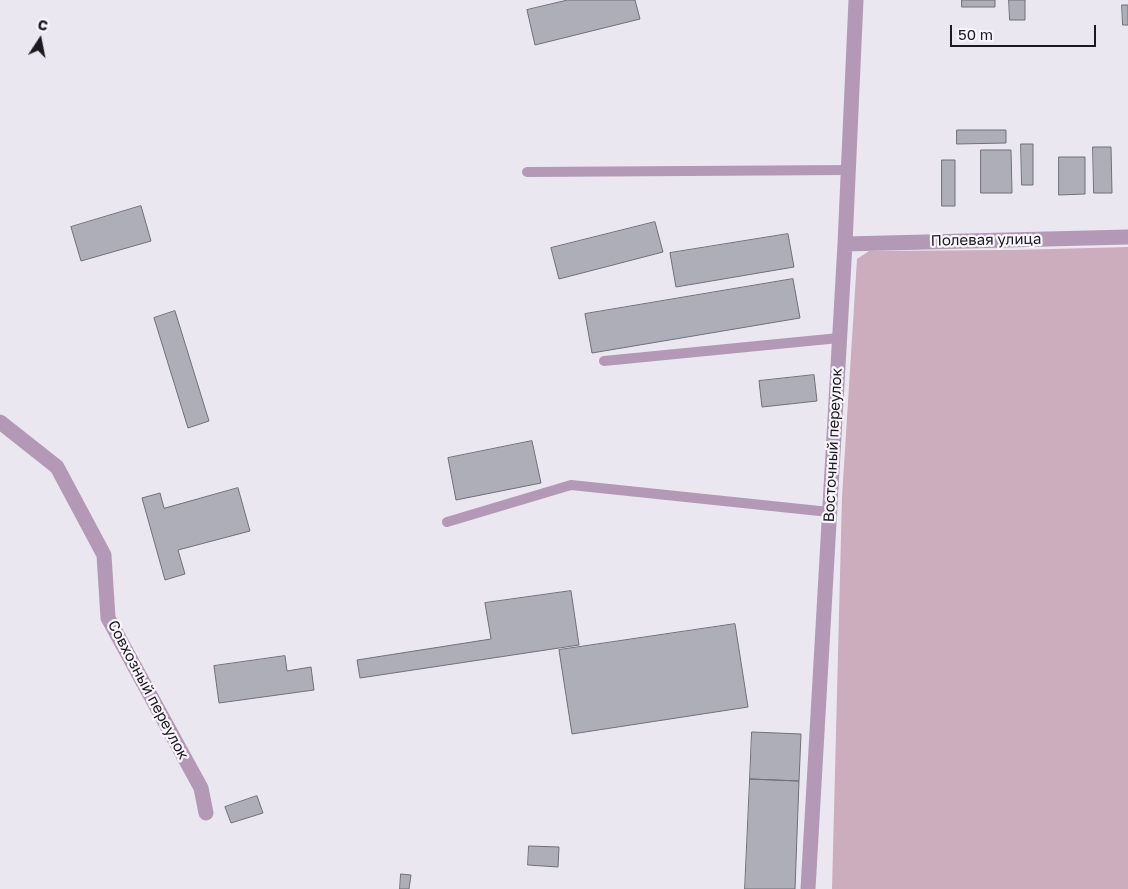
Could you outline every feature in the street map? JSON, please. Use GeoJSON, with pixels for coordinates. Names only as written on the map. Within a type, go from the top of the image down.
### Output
{"type":"FeatureCollection","features":[{"type":"Feature","properties":{"kind":"street","name":"Восточный переулок"},"geometry":{"type":"LineString","coordinates":[[808,889],[840,338],[856,0]]}},
{"type":"Feature","properties":{"kind":"street","name":"Полевая улица"},"geometry":{"type":"LineString","coordinates":[[845,244],[1128,237]]}},
{"type":"Feature","properties":{"kind":"street","name":"Совхозный переулок"},"geometry":{"type":"LineString","coordinates":[[0,422],[57,467],[104,554],[108,618],[200,788],[206,813]]}},
{"type":"Feature","properties":{"kind":"lane"},"geometry":{"type":"LineString","coordinates":[[527,172],[848,170]]}},
{"type":"Feature","properties":{"kind":"lane"},"geometry":{"type":"LineString","coordinates":[[604,361],[840,338]]}},
{"type":"Feature","properties":{"kind":"lane"},"geometry":{"type":"LineString","coordinates":[[447,522],[571,485],[829,512]]}},
{"type":"Feature","properties":{"kind":"shaded area"},"geometry":{"type":"Polygon","coordinates":[[[1128,247],[1128,889],[832,889],[842,497],[857,259],[869,251],[1128,247]]]}},
{"type":"Feature","properties":{"kind":"building"},"geometry":{"type":"Polygon","coordinates":[[[568,0],[635,0],[640,19],[535,45],[527,10],[568,0]]]}},
{"type":"Feature","properties":{"kind":"building"},"geometry":{"type":"Polygon","coordinates":[[[962,0],[995,0],[995,7],[962,7],[962,0]]]}},
{"type":"Feature","properties":{"kind":"building"},"geometry":{"type":"Polygon","coordinates":[[[1009,0],[1025,0],[1025,20],[1010,20],[1009,0]]]}},
{"type":"Feature","properties":{"kind":"building"},"geometry":{"type":"Polygon","coordinates":[[[1122,5],[1128,5],[1128,25],[1123,25],[1122,5]]]}},
{"type":"Feature","properties":{"kind":"building"},"geometry":{"type":"Polygon","coordinates":[[[957,130],[1006,130],[1006,143],[957,144],[957,130]]]}},
{"type":"Feature","properties":{"kind":"building"},"geometry":{"type":"Polygon","coordinates":[[[1021,144],[1033,144],[1033,185],[1022,185],[1021,144]]]}},
{"type":"Feature","properties":{"kind":"building"},"geometry":{"type":"Polygon","coordinates":[[[1093,147],[1111,147],[1112,193],[1094,193],[1093,147]]]}},
{"type":"Feature","properties":{"kind":"building"},"geometry":{"type":"Polygon","coordinates":[[[981,150],[1011,150],[1012,193],[981,193],[981,150]]]}},
{"type":"Feature","properties":{"kind":"building"},"geometry":{"type":"Polygon","coordinates":[[[1059,157],[1085,157],[1085,194],[1059,195],[1059,157]]]}},
{"type":"Feature","properties":{"kind":"building"},"geometry":{"type":"Polygon","coordinates":[[[942,160],[955,160],[955,206],[942,206],[942,160]]]}},
{"type":"Feature","properties":{"kind":"building"},"geometry":{"type":"Polygon","coordinates":[[[141,206],[151,241],[81,261],[71,227],[141,206]]]}},
{"type":"Feature","properties":{"kind":"building"},"geometry":{"type":"Polygon","coordinates":[[[655,222],[663,252],[559,279],[551,248],[655,222]]]}},
{"type":"Feature","properties":{"kind":"building"},"geometry":{"type":"Polygon","coordinates":[[[788,234],[794,267],[676,287],[670,253],[788,234]]]}},
{"type":"Feature","properties":{"kind":"building"},"geometry":{"type":"Polygon","coordinates":[[[793,279],[800,318],[592,353],[585,314],[793,279]]]}},
{"type":"Feature","properties":{"kind":"building"},"geometry":{"type":"Polygon","coordinates":[[[175,311],[209,421],[188,428],[154,318],[175,311]]]}},
{"type":"Feature","properties":{"kind":"building"},"geometry":{"type":"Polygon","coordinates":[[[814,375],[817,401],[762,407],[759,381],[814,375]]]}},
{"type":"Feature","properties":{"kind":"building"},"geometry":{"type":"Polygon","coordinates":[[[532,441],[541,483],[456,500],[448,458],[532,441]]]}},
{"type":"Feature","properties":{"kind":"building"},"geometry":{"type":"Polygon","coordinates":[[[238,488],[250,531],[178,550],[185,574],[165,580],[142,498],[160,493],[164,508],[238,488]]]}},
{"type":"Feature","properties":{"kind":"building"},"geometry":{"type":"Polygon","coordinates":[[[571,591],[579,645],[360,678],[357,660],[491,639],[485,603],[571,591]]]}},
{"type":"Feature","properties":{"kind":"building"},"geometry":{"type":"Polygon","coordinates":[[[735,624],[748,707],[572,734],[559,650],[735,624]]]}},
{"type":"Feature","properties":{"kind":"building"},"geometry":{"type":"Polygon","coordinates":[[[285,656],[287,671],[311,667],[314,690],[219,703],[214,666],[285,656]]]}},
{"type":"Feature","properties":{"kind":"building"},"geometry":{"type":"Polygon","coordinates":[[[752,732],[801,734],[799,781],[750,779],[752,732]]]}},
{"type":"Feature","properties":{"kind":"building"},"geometry":{"type":"Polygon","coordinates":[[[750,779],[799,781],[795,889],[745,889],[750,779]]]}},
{"type":"Feature","properties":{"kind":"building"},"geometry":{"type":"Polygon","coordinates":[[[257,796],[263,813],[231,823],[225,807],[257,796]]]}},
{"type":"Feature","properties":{"kind":"building"},"geometry":{"type":"Polygon","coordinates":[[[529,846],[559,847],[558,867],[528,865],[529,846]]]}},
{"type":"Feature","properties":{"kind":"building"},"geometry":{"type":"Polygon","coordinates":[[[401,874],[411,875],[409,889],[400,889],[401,874]]]}}]}
